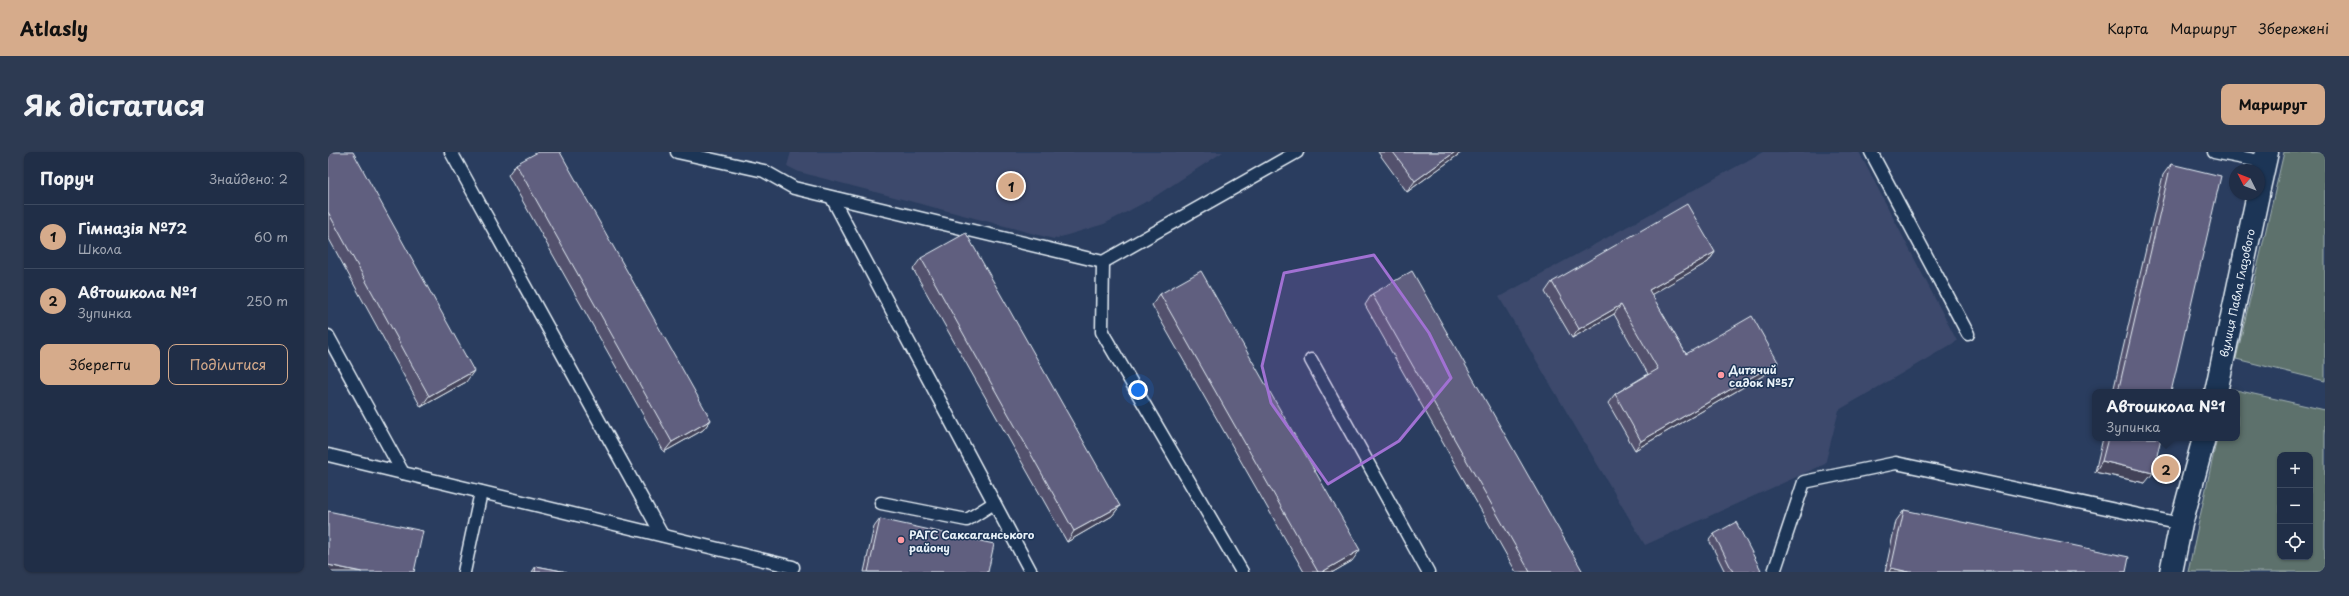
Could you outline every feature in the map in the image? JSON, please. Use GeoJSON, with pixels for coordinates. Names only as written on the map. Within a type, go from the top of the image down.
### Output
{"type":"FeatureCollection","features":[{"type":"Feature","properties":{"kind":"street","name":"вулиця Павла Глазового"},"geometry":{"type":"LineString","coordinates":[[2217,389],[2257,200]]}},
{"type":"Feature","properties":{"kind":"street"},"geometry":{"type":"LineString","coordinates":[[2171,572],[2181,524],[2203,441]]}},
{"type":"Feature","properties":{"kind":"lane"},"geometry":{"type":"LineString","coordinates":[[450,152],[662,535]]}},
{"type":"Feature","properties":{"kind":"lane"},"geometry":{"type":"LineString","coordinates":[[678,152],[764,171],[794,188],[832,198],[1104,262],[1296,152]]}},
{"type":"Feature","properties":{"kind":"lane"},"geometry":{"type":"LineString","coordinates":[[1871,152],[1968,334]]}},
{"type":"Feature","properties":{"kind":"lane"},"geometry":{"type":"LineString","coordinates":[[2214,152],[2265,157]]}},
{"type":"Feature","properties":{"kind":"lane"},"geometry":{"type":"LineString","coordinates":[[832,198],[1031,572]]}},
{"type":"Feature","properties":{"kind":"lane"},"geometry":{"type":"LineString","coordinates":[[1104,262],[1102,332],[1242,572]]}},
{"type":"Feature","properties":{"kind":"lane"},"geometry":{"type":"LineString","coordinates":[[328,336],[403,473]]}},
{"type":"Feature","properties":{"kind":"lane"},"geometry":{"type":"LineString","coordinates":[[1311,360],[1428,572]]}},
{"type":"Feature","properties":{"kind":"lane"},"geometry":{"type":"LineString","coordinates":[[328,455],[793,567]]}},
{"type":"Feature","properties":{"kind":"lane"},"geometry":{"type":"LineString","coordinates":[[1774,572],[1804,482],[1896,463],[2181,524]]}},
{"type":"Feature","properties":{"kind":"lane"},"geometry":{"type":"LineString","coordinates":[[464,572],[481,492]]}},
{"type":"Feature","properties":{"kind":"lane"},"geometry":{"type":"LineString","coordinates":[[881,503],[967,520],[994,504]]}},
{"type":"Feature","properties":{"kind":"highlighted area"},"geometry":{"type":"Polygon","coordinates":[[[1374,255],[1429,333],[1451,378],[1399,441],[1328,484],[1271,403],[1262,366],[1284,273],[1374,255]]]}},
{"type":"Feature","properties":{"kind":"shaded area"},"geometry":{"type":"Polygon","coordinates":[[[791,152],[1223,152],[1151,199],[1104,224],[1054,239],[799,172],[787,166],[791,152]]]}},
{"type":"Feature","properties":{"kind":"shaded area","name":"Дитячий садок №57"},"geometry":{"type":"Polygon","coordinates":[[[1763,152],[1859,152],[1957,341],[1839,410],[1825,464],[1645,545],[1499,297],[1763,152]]]}},
{"type":"Feature","properties":{"kind":"green space"},"geometry":{"type":"Polygon","coordinates":[[[2284,152],[2325,152],[2325,381],[2236,359],[2284,152]]]}},
{"type":"Feature","properties":{"kind":"green space"},"geometry":{"type":"Polygon","coordinates":[[[2240,391],[2325,410],[2325,572],[2188,572],[2216,441],[2240,441],[2240,391]]]}},
{"type":"Feature","properties":{"kind":"building"},"geometry":{"type":"Polygon","coordinates":[[[328,152],[353,152],[474,371],[429,396],[328,212],[328,152]]]}},
{"type":"Feature","properties":{"kind":"building"},"geometry":{"type":"Polygon","coordinates":[[[538,152],[560,152],[711,420],[672,442],[516,164],[538,152]]]}},
{"type":"Feature","properties":{"kind":"building"},"geometry":{"type":"Polygon","coordinates":[[[1393,152],[1455,152],[1415,181],[1393,152]]]}},
{"type":"Feature","properties":{"kind":"building"},"geometry":{"type":"Polygon","coordinates":[[[2171,164],[2221,176],[2172,389],[2119,389],[2171,164]]]}},
{"type":"Feature","properties":{"kind":"building"},"geometry":{"type":"Polygon","coordinates":[[[1687,204],[1715,252],[1649,290],[1686,354],[1752,316],[1778,362],[1641,441],[1615,394],[1658,369],[1621,305],[1579,329],[1552,282],[1687,204]]]}},
{"type":"Feature","properties":{"kind":"building"},"geometry":{"type":"Polygon","coordinates":[[[966,233],[1120,506],[1074,531],[921,258],[966,233]]]}},
{"type":"Feature","properties":{"kind":"building"},"geometry":{"type":"Polygon","coordinates":[[[1201,271],[1360,550],[1322,572],[1318,572],[1160,294],[1201,271]]]}},
{"type":"Feature","properties":{"kind":"building"},"geometry":{"type":"Polygon","coordinates":[[[1412,271],[1583,572],[1530,572],[1372,294],[1412,271]]]}},
{"type":"Feature","properties":{"kind":"building"},"geometry":{"type":"Polygon","coordinates":[[[2107,441],[2160,441],[2153,473],[2102,461],[2107,441]]]}},
{"type":"Feature","properties":{"kind":"building"},"geometry":{"type":"Polygon","coordinates":[[[1904,510],[2129,557],[2126,572],[1909,572],[1891,568],[1904,510]]]}},
{"type":"Feature","properties":{"kind":"building"},"geometry":{"type":"Polygon","coordinates":[[[328,511],[423,531],[414,572],[362,572],[328,565],[328,511]]]}},
{"type":"Feature","properties":{"kind":"building","name":"РАГС Саксаганського району"},"geometry":{"type":"Polygon","coordinates":[[[880,519],[994,544],[988,572],[868,572],[880,519]]]}},
{"type":"Feature","properties":{"kind":"building"},"geometry":{"type":"Polygon","coordinates":[[[1736,522],[1761,570],[1757,572],[1733,572],[1714,534],[1736,522]]]}},
{"type":"Feature","properties":{"kind":"building"},"geometry":{"type":"Polygon","coordinates":[[[536,566],[567,572],[535,572],[536,566]]]}},
{"type":"Feature","properties":{"kind":"place","name":"Гімназія №72"},"geometry":{"type":"Point","coordinates":[1011,186]}},
{"type":"Feature","properties":{"kind":"place","name":"Дитячий садок №57"},"geometry":{"type":"Point","coordinates":[1721,375]}},
{"type":"Feature","properties":{"kind":"place","name":"Автошкола №1"},"geometry":{"type":"Point","coordinates":[2166,469]}},
{"type":"Feature","properties":{"kind":"place","name":"РАГС Саксаганського району"},"geometry":{"type":"Point","coordinates":[901,540]}}]}
